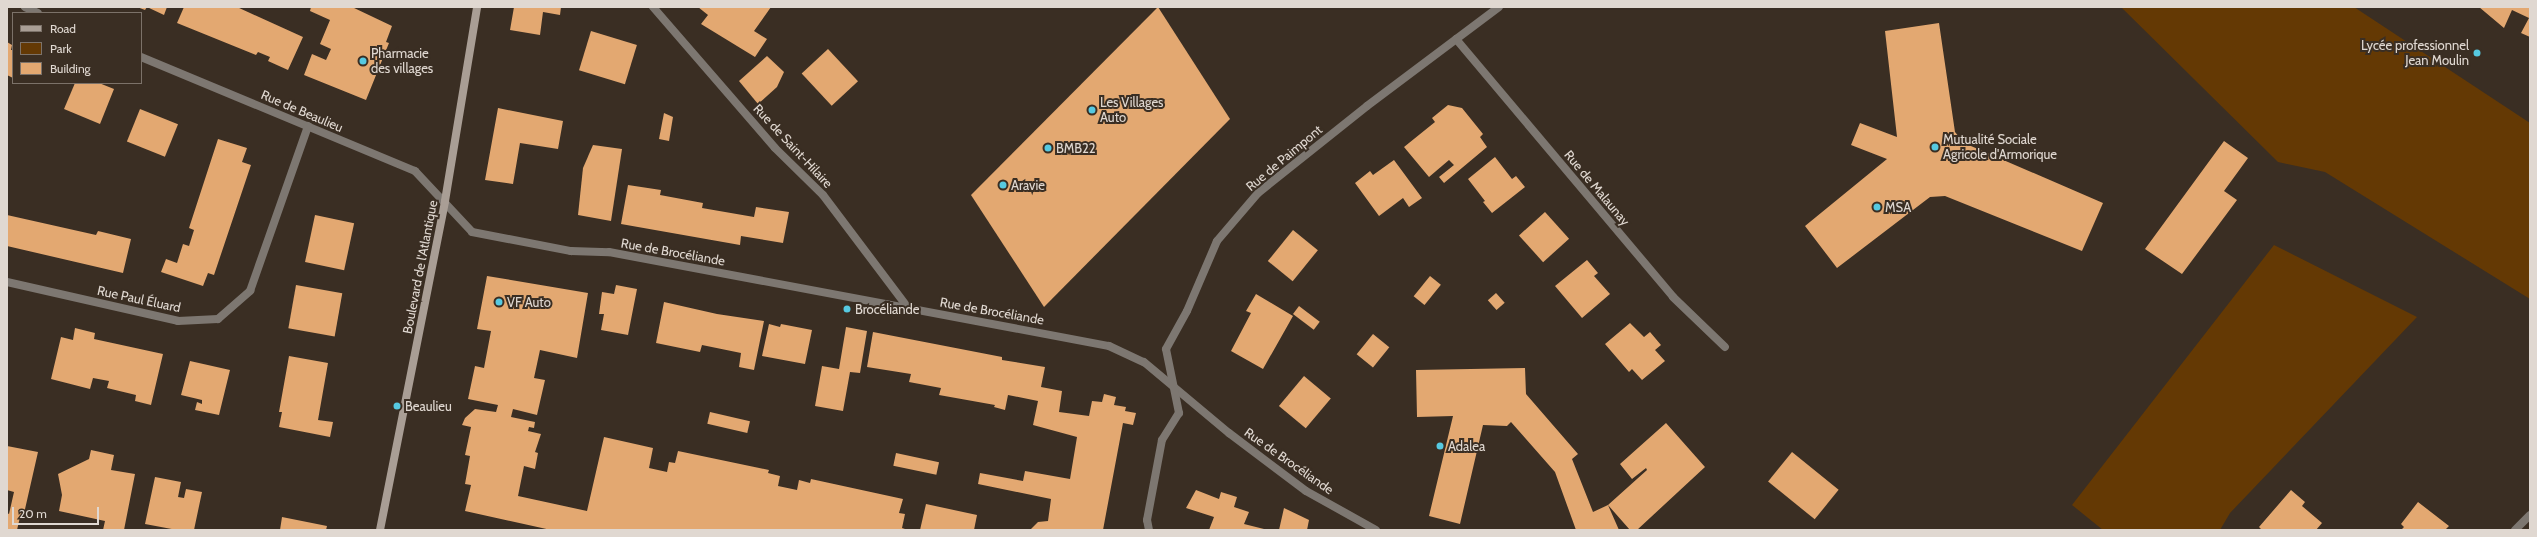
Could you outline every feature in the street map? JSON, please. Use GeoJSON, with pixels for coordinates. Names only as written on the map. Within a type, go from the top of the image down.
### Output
{"type":"FeatureCollection","features":[{"type":"Feature","properties":{"kind":"main road","name":"Boulevard de l'Atlantique"},"geometry":{"type":"LineString","coordinates":[[380,530],[445,201],[477,7]]}},
{"type":"Feature","properties":{"kind":"street"},"geometry":{"type":"LineString","coordinates":[[25,7],[36,12]]}},
{"type":"Feature","properties":{"kind":"street","name":"Rue de Saint-Hilaire"},"geometry":{"type":"LineString","coordinates":[[654,7],[775,148],[823,195],[908,308]]}},
{"type":"Feature","properties":{"kind":"street","name":"Rue de Paimpont"},"geometry":{"type":"LineString","coordinates":[[1149,530],[1147,520],[1162,440],[1179,413],[1166,349],[1187,311],[1217,241],[1258,193],[1499,7]]}},
{"type":"Feature","properties":{"kind":"street","name":"Rue de Malaunay"},"geometry":{"type":"LineString","coordinates":[[1456,39],[1673,297],[1725,347]]}},
{"type":"Feature","properties":{"kind":"street","name":"Rue de Beaulieu"},"geometry":{"type":"LineString","coordinates":[[142,56],[415,171],[445,201]]}},
{"type":"Feature","properties":{"kind":"street","name":"Rue Paul Éluard"},"geometry":{"type":"LineString","coordinates":[[7,282],[178,321],[218,319],[250,291],[308,126]]}},
{"type":"Feature","properties":{"kind":"street","name":"Rue de Brocéliande"},"geometry":{"type":"LineString","coordinates":[[445,201],[472,232],[481,235],[571,251],[609,252],[1109,346],[1144,362],[1230,433],[1306,491],[1376,530]]}},
{"type":"Feature","properties":{"kind":"street"},"geometry":{"type":"LineString","coordinates":[[2516,530],[2530,515]]}},
{"type":"Feature","properties":{"kind":"green space"},"geometry":{"type":"Polygon","coordinates":[[[2121,7],[2354,7],[2530,123],[2530,299],[2325,172],[2278,162],[2121,7]]]}},
{"type":"Feature","properties":{"kind":"green space"},"geometry":{"type":"Polygon","coordinates":[[[2274,245],[2417,317],[2230,513],[2220,530],[2103,530],[2072,505],[2274,245]]]}},
{"type":"Feature","properties":{"kind":"building"},"geometry":{"type":"Polygon","coordinates":[[[137,7],[147,7],[145,10],[137,7]]]}},
{"type":"Feature","properties":{"kind":"building"},"geometry":{"type":"Polygon","coordinates":[[[147,7],[167,7],[164,15],[147,7]]]}},
{"type":"Feature","properties":{"kind":"building"},"geometry":{"type":"Polygon","coordinates":[[[184,7],[237,7],[303,37],[288,70],[268,61],[270,57],[258,52],[256,55],[177,23],[184,7]]]}},
{"type":"Feature","properties":{"kind":"building"},"geometry":{"type":"Polygon","coordinates":[[[311,7],[352,7],[392,26],[386,42],[389,43],[366,100],[304,75],[312,54],[326,60],[331,49],[320,44],[330,20],[310,11],[311,7]]]}},
{"type":"Feature","properties":{"kind":"building"},"geometry":{"type":"Polygon","coordinates":[[[514,7],[561,7],[560,15],[543,12],[540,35],[510,30],[514,7]]]}},
{"type":"Feature","properties":{"kind":"building"},"geometry":{"type":"Polygon","coordinates":[[[698,7],[771,7],[754,31],[767,39],[755,57],[701,24],[708,15],[698,7]]]}},
{"type":"Feature","properties":{"kind":"building"},"geometry":{"type":"Polygon","coordinates":[[[1158,7],[1230,119],[1044,307],[971,195],[1158,7]]]}},
{"type":"Feature","properties":{"kind":"building"},"geometry":{"type":"Polygon","coordinates":[[[2479,7],[2530,7],[2530,37],[2521,33],[2529,18],[2512,10],[2504,28],[2479,7]]]}},
{"type":"Feature","properties":{"kind":"building","name":"Mutualité Sociale Agricole d'Armorique"},"geometry":{"type":"Polygon","coordinates":[[[1939,23],[1955,132],[1964,143],[2103,203],[2082,251],[1945,196],[1930,197],[1837,268],[1805,226],[1887,159],[1851,145],[1860,123],[1897,137],[1885,31],[1939,23]]]}},
{"type":"Feature","properties":{"kind":"building"},"geometry":{"type":"Polygon","coordinates":[[[591,31],[637,45],[625,84],[579,70],[591,31]]]}},
{"type":"Feature","properties":{"kind":"building"},"geometry":{"type":"Polygon","coordinates":[[[7,42],[12,45],[12,78],[7,75],[7,42]]]}},
{"type":"Feature","properties":{"kind":"building"},"geometry":{"type":"Polygon","coordinates":[[[828,49],[858,81],[832,106],[802,74],[828,49]]]}},
{"type":"Feature","properties":{"kind":"building"},"geometry":{"type":"Polygon","coordinates":[[[767,56],[784,72],[777,87],[758,104],[739,81],[767,56]]]}},
{"type":"Feature","properties":{"kind":"building"},"geometry":{"type":"Polygon","coordinates":[[[75,84],[102,84],[114,89],[100,124],[64,109],[75,84]]]}},
{"type":"Feature","properties":{"kind":"building"},"geometry":{"type":"Polygon","coordinates":[[[1448,105],[1462,108],[1483,134],[1480,137],[1487,147],[1444,183],[1439,177],[1454,165],[1449,160],[1429,177],[1404,147],[1435,122],[1432,118],[1448,105]]]}},
{"type":"Feature","properties":{"kind":"building"},"geometry":{"type":"Polygon","coordinates":[[[498,108],[563,121],[558,149],[520,143],[513,184],[485,180],[498,108]]]}},
{"type":"Feature","properties":{"kind":"building"},"geometry":{"type":"Polygon","coordinates":[[[140,109],[178,124],[165,157],[127,141],[140,109]]]}},
{"type":"Feature","properties":{"kind":"building"},"geometry":{"type":"Polygon","coordinates":[[[664,113],[673,117],[669,141],[659,139],[664,113]]]}},
{"type":"Feature","properties":{"kind":"building"},"geometry":{"type":"Polygon","coordinates":[[[218,139],[247,148],[242,162],[251,165],[214,275],[208,273],[203,286],[161,272],[166,259],[177,263],[183,244],[189,246],[194,230],[189,228],[218,139]]]}},
{"type":"Feature","properties":{"kind":"building"},"geometry":{"type":"Polygon","coordinates":[[[2224,141],[2248,158],[2224,191],[2237,200],[2182,274],[2145,249],[2224,141]]]}},
{"type":"Feature","properties":{"kind":"building"},"geometry":{"type":"Polygon","coordinates":[[[593,145],[622,149],[611,221],[578,215],[583,168],[593,145]]]}},
{"type":"Feature","properties":{"kind":"building"},"geometry":{"type":"Polygon","coordinates":[[[1495,157],[1512,179],[1516,176],[1525,187],[1492,213],[1483,202],[1485,201],[1468,179],[1495,157]]]}},
{"type":"Feature","properties":{"kind":"building"},"geometry":{"type":"Polygon","coordinates":[[[1394,160],[1422,198],[1409,207],[1403,198],[1379,216],[1355,183],[1370,171],[1373,175],[1394,160]]]}},
{"type":"Feature","properties":{"kind":"building"},"geometry":{"type":"Polygon","coordinates":[[[628,185],[661,190],[660,195],[703,203],[702,208],[754,217],[756,207],[789,212],[783,243],[741,236],[740,245],[621,224],[628,185]]]}},
{"type":"Feature","properties":{"kind":"building"},"geometry":{"type":"Polygon","coordinates":[[[1545,212],[1569,239],[1543,262],[1519,235],[1545,212]]]}},
{"type":"Feature","properties":{"kind":"building"},"geometry":{"type":"Polygon","coordinates":[[[7,215],[96,235],[98,231],[131,239],[123,273],[7,246],[7,215]]]}},
{"type":"Feature","properties":{"kind":"building"},"geometry":{"type":"Polygon","coordinates":[[[315,215],[354,223],[344,270],[305,262],[315,215]]]}},
{"type":"Feature","properties":{"kind":"building"},"geometry":{"type":"Polygon","coordinates":[[[1293,230],[1318,250],[1293,281],[1268,261],[1293,230]]]}},
{"type":"Feature","properties":{"kind":"building"},"geometry":{"type":"Polygon","coordinates":[[[1587,260],[1598,273],[1594,276],[1610,294],[1582,318],[1555,286],[1587,260]]]}},
{"type":"Feature","properties":{"kind":"building"},"geometry":{"type":"Polygon","coordinates":[[[487,276],[588,293],[577,358],[540,350],[534,378],[545,380],[537,415],[513,409],[511,417],[535,422],[534,428],[529,427],[528,431],[541,434],[535,452],[538,453],[535,469],[524,466],[518,496],[587,511],[604,437],[653,448],[649,468],[667,472],[669,462],[675,463],[678,451],[769,470],[768,473],[780,476],[778,486],[797,490],[799,480],[810,483],[811,479],[903,499],[899,513],[905,514],[902,528],[908,530],[551,530],[465,511],[471,485],[465,484],[470,456],[465,455],[471,427],[462,425],[465,418],[475,409],[496,412],[498,405],[468,399],[475,366],[484,368],[491,331],[477,329],[487,276]]]}},
{"type":"Feature","properties":{"kind":"building"},"geometry":{"type":"Polygon","coordinates":[[[1430,276],[1441,285],[1425,305],[1414,296],[1430,276]]]}},
{"type":"Feature","properties":{"kind":"building"},"geometry":{"type":"Polygon","coordinates":[[[296,285],[342,293],[335,336],[288,328],[296,285]]]}},
{"type":"Feature","properties":{"kind":"building"},"geometry":{"type":"Polygon","coordinates":[[[616,285],[637,289],[628,335],[601,330],[604,314],[599,314],[602,292],[614,294],[616,285]]]}},
{"type":"Feature","properties":{"kind":"building"},"geometry":{"type":"Polygon","coordinates":[[[1496,293],[1505,303],[1497,310],[1488,300],[1496,293]]]}},
{"type":"Feature","properties":{"kind":"building"},"geometry":{"type":"Polygon","coordinates":[[[1256,294],[1293,316],[1263,369],[1231,351],[1251,313],[1246,311],[1256,294]]]}},
{"type":"Feature","properties":{"kind":"building"},"geometry":{"type":"Polygon","coordinates":[[[664,302],[717,314],[764,321],[754,370],[739,367],[741,353],[702,345],[700,352],[656,343],[664,302]]]}},
{"type":"Feature","properties":{"kind":"building"},"geometry":{"type":"Polygon","coordinates":[[[1299,306],[1320,322],[1314,330],[1293,314],[1299,306]]]}},
{"type":"Feature","properties":{"kind":"building"},"geometry":{"type":"Polygon","coordinates":[[[1630,323],[1644,337],[1650,332],[1661,345],[1655,350],[1665,361],[1642,380],[1632,369],[1629,372],[1605,344],[1630,323]]]}},
{"type":"Feature","properties":{"kind":"building"},"geometry":{"type":"Polygon","coordinates":[[[769,324],[780,327],[781,324],[812,330],[805,364],[762,356],[769,324]]]}},
{"type":"Feature","properties":{"kind":"building"},"geometry":{"type":"Polygon","coordinates":[[[846,327],[867,331],[860,373],[850,372],[843,411],[815,406],[822,366],[839,369],[846,327]]]}},
{"type":"Feature","properties":{"kind":"building"},"geometry":{"type":"Polygon","coordinates":[[[75,328],[95,333],[94,339],[163,354],[151,405],[135,401],[136,395],[107,388],[109,381],[93,378],[90,389],[51,379],[61,337],[73,340],[75,328]]]}},
{"type":"Feature","properties":{"kind":"building"},"geometry":{"type":"Polygon","coordinates":[[[873,332],[1002,357],[1002,360],[1045,367],[1041,387],[1062,391],[1059,412],[1089,416],[1092,401],[1102,402],[1104,394],[1116,397],[1114,405],[1126,407],[1125,411],[1136,413],[1133,425],[1123,423],[1103,530],[1030,530],[1038,522],[1048,521],[1051,499],[978,484],[980,473],[1023,481],[1025,471],[1070,479],[1077,437],[1033,425],[1038,401],[1008,395],[1005,410],[994,407],[995,405],[939,395],[941,388],[909,382],[911,374],[867,367],[873,332]]]}},
{"type":"Feature","properties":{"kind":"building"},"geometry":{"type":"Polygon","coordinates":[[[1373,334],[1389,347],[1373,367],[1357,354],[1373,334]]]}},
{"type":"Feature","properties":{"kind":"building"},"geometry":{"type":"Polygon","coordinates":[[[289,356],[328,363],[318,420],[333,422],[330,437],[279,427],[282,412],[279,412],[289,356]]]}},
{"type":"Feature","properties":{"kind":"building"},"geometry":{"type":"Polygon","coordinates":[[[190,361],[230,370],[219,415],[195,410],[197,402],[202,404],[202,400],[181,395],[190,361]]]}},
{"type":"Feature","properties":{"kind":"building"},"geometry":{"type":"Polygon","coordinates":[[[1525,368],[1526,394],[1578,454],[1572,459],[1593,512],[1608,505],[1619,530],[1576,530],[1555,472],[1511,422],[1507,426],[1483,425],[1460,524],[1429,516],[1453,416],[1417,417],[1416,370],[1525,368]]]}},
{"type":"Feature","properties":{"kind":"building"},"geometry":{"type":"Polygon","coordinates":[[[1304,376],[1331,398],[1306,428],[1279,406],[1304,376]]]}},
{"type":"Feature","properties":{"kind":"building"},"geometry":{"type":"Polygon","coordinates":[[[710,412],[750,421],[747,433],[707,424],[710,412]]]}},
{"type":"Feature","properties":{"kind":"building"},"geometry":{"type":"Polygon","coordinates":[[[1666,423],[1705,467],[1637,530],[1630,530],[1608,505],[1647,470],[1646,468],[1632,479],[1620,464],[1666,423]]]}},
{"type":"Feature","properties":{"kind":"building"},"geometry":{"type":"Polygon","coordinates":[[[7,446],[38,452],[23,518],[20,517],[17,530],[7,530],[7,513],[9,514],[14,492],[7,490],[7,446]]]}},
{"type":"Feature","properties":{"kind":"building"},"geometry":{"type":"Polygon","coordinates":[[[91,450],[114,455],[111,470],[135,474],[124,530],[103,530],[105,521],[59,511],[62,495],[58,474],[89,459],[91,450]]]}},
{"type":"Feature","properties":{"kind":"building"},"geometry":{"type":"Polygon","coordinates":[[[1792,452],[1839,490],[1815,519],[1768,482],[1792,452]]]}},
{"type":"Feature","properties":{"kind":"building"},"geometry":{"type":"Polygon","coordinates":[[[896,453],[939,462],[936,475],[893,466],[896,453]]]}},
{"type":"Feature","properties":{"kind":"building"},"geometry":{"type":"Polygon","coordinates":[[[155,477],[181,482],[178,497],[184,498],[186,489],[202,492],[194,530],[177,530],[145,524],[155,477]]]}},
{"type":"Feature","properties":{"kind":"building"},"geometry":{"type":"Polygon","coordinates":[[[1196,490],[1219,499],[1221,492],[1237,497],[1234,507],[1249,512],[1244,524],[1268,530],[1209,530],[1214,517],[1186,508],[1196,490]]]}},
{"type":"Feature","properties":{"kind":"building"},"geometry":{"type":"Polygon","coordinates":[[[2291,490],[2305,502],[2302,506],[2322,523],[2316,530],[2262,530],[2259,527],[2291,490]]]}},
{"type":"Feature","properties":{"kind":"building"},"geometry":{"type":"Polygon","coordinates":[[[2418,502],[2449,526],[2445,530],[2401,530],[2404,527],[2401,524],[2418,502]]]}},
{"type":"Feature","properties":{"kind":"building"},"geometry":{"type":"Polygon","coordinates":[[[926,504],[977,515],[974,530],[920,530],[926,504]]]}},
{"type":"Feature","properties":{"kind":"building"},"geometry":{"type":"Polygon","coordinates":[[[1284,508],[1309,520],[1307,530],[1279,530],[1284,508]]]}},
{"type":"Feature","properties":{"kind":"building"},"geometry":{"type":"Polygon","coordinates":[[[282,517],[327,526],[326,530],[280,530],[282,517]]]}},
{"type":"Feature","properties":{"kind":"place","name":"Lycée professionnel Jean Moulin"},"geometry":{"type":"Point","coordinates":[2477,53]}},
{"type":"Feature","properties":{"kind":"place","name":"Pharmacie des villages"},"geometry":{"type":"Point","coordinates":[363,61]}},
{"type":"Feature","properties":{"kind":"place","name":"Les Villages Auto"},"geometry":{"type":"Point","coordinates":[1092,110]}},
{"type":"Feature","properties":{"kind":"place","name":"Mutualité Sociale Agricole d'Armorique"},"geometry":{"type":"Point","coordinates":[1935,147]}},
{"type":"Feature","properties":{"kind":"place","name":"BMB22"},"geometry":{"type":"Point","coordinates":[1048,148]}},
{"type":"Feature","properties":{"kind":"place","name":"Aravie"},"geometry":{"type":"Point","coordinates":[1003,185]}},
{"type":"Feature","properties":{"kind":"place","name":"MSA"},"geometry":{"type":"Point","coordinates":[1877,207]}},
{"type":"Feature","properties":{"kind":"place","name":"VF Auto"},"geometry":{"type":"Point","coordinates":[499,302]}},
{"type":"Feature","properties":{"kind":"place","name":"Brocéliande"},"geometry":{"type":"Point","coordinates":[847,309]}},
{"type":"Feature","properties":{"kind":"place","name":"Beaulieu"},"geometry":{"type":"Point","coordinates":[397,406]}},
{"type":"Feature","properties":{"kind":"place","name":"Adalea"},"geometry":{"type":"Point","coordinates":[1440,446]}}]}
